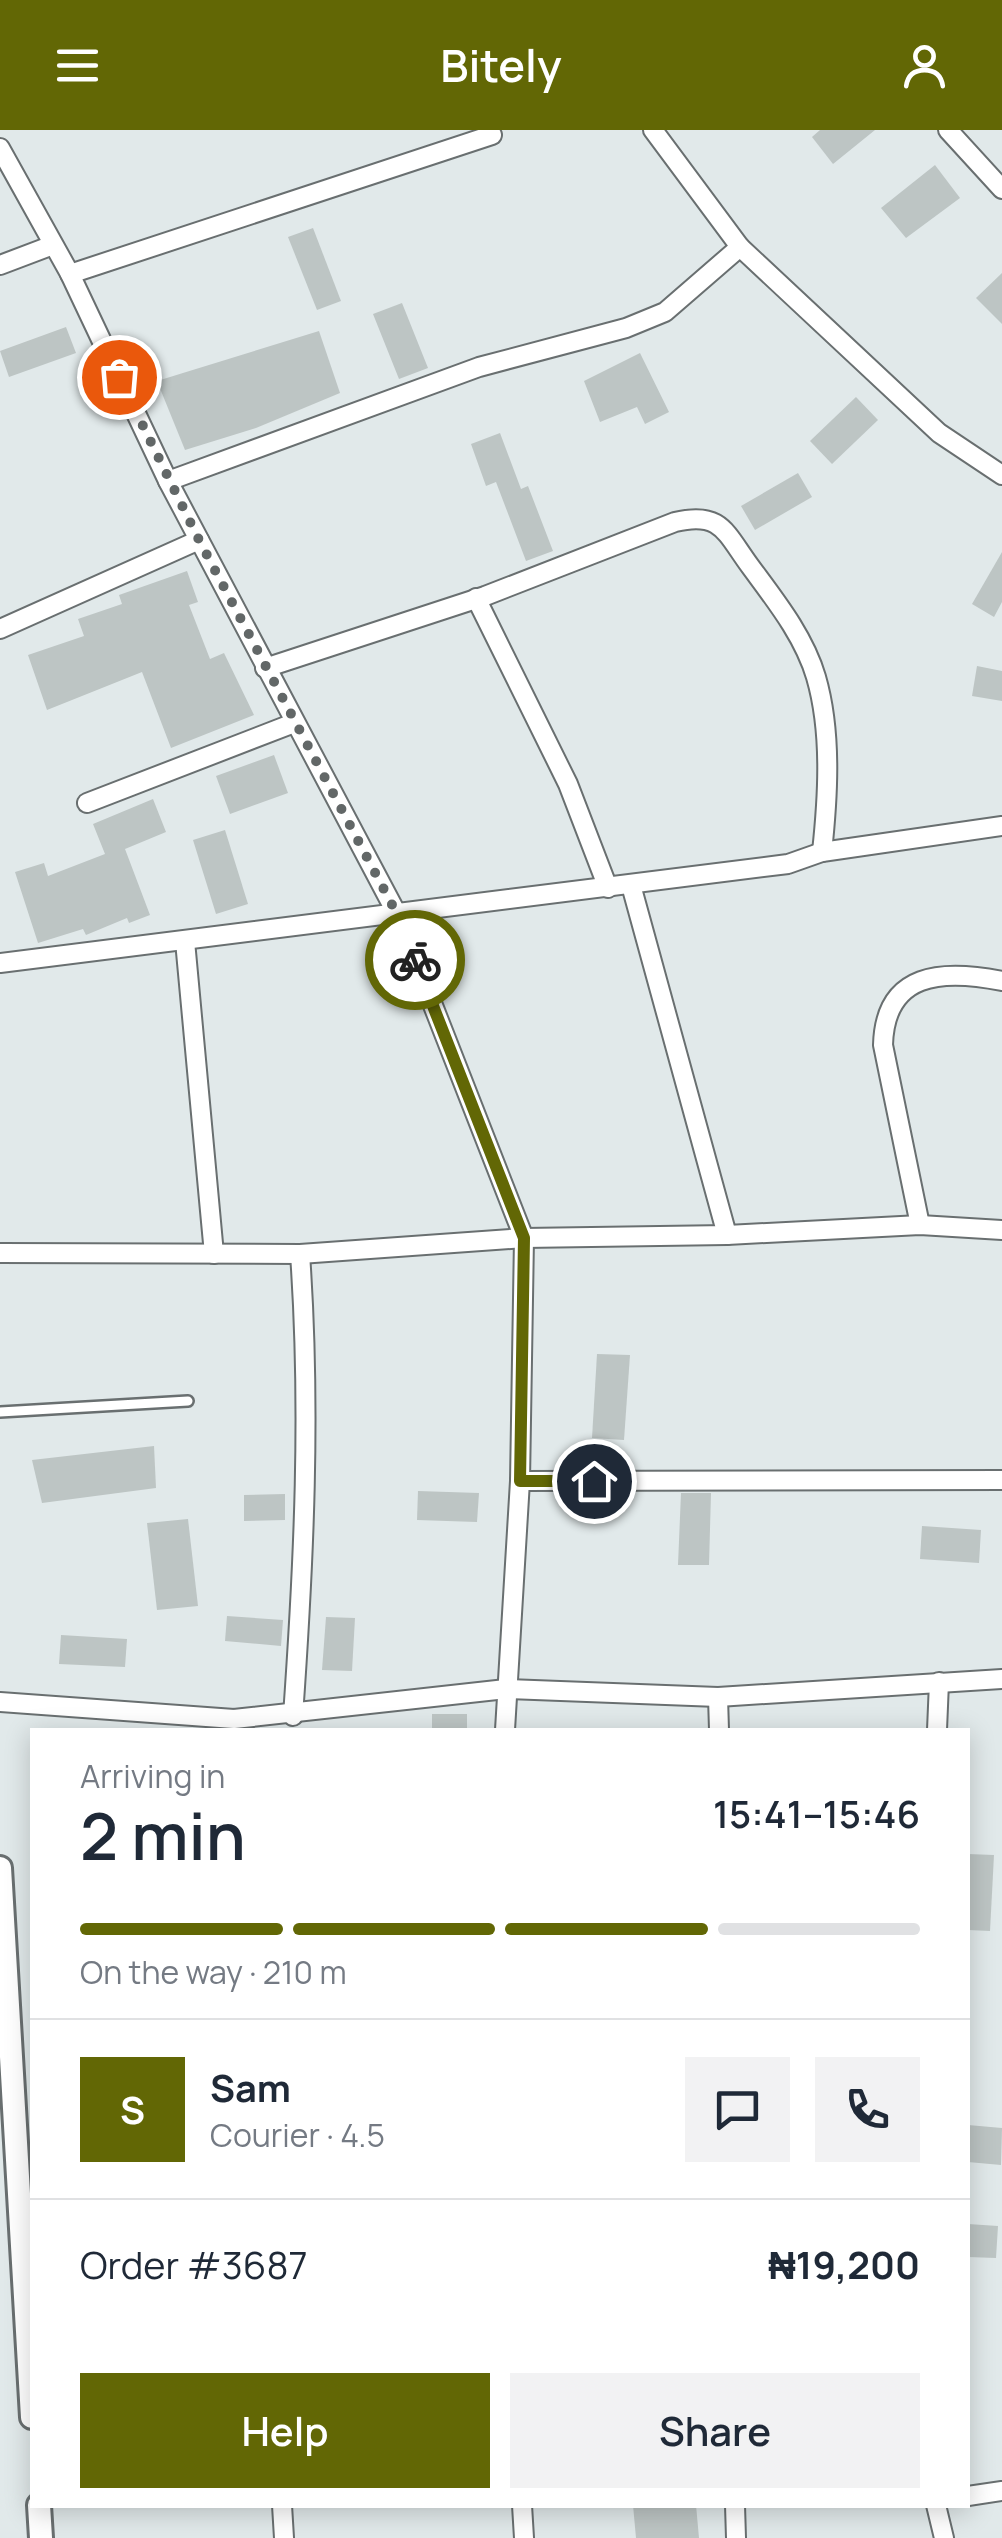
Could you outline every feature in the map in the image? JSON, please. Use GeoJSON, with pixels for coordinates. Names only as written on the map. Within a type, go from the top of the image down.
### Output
{"type":"FeatureCollection","features":[{"type":"Feature","properties":{"kind":"street"},"geometry":{"type":"LineString","coordinates":[[653,130],[740,247],[939,433],[1002,475]]}},
{"type":"Feature","properties":{"kind":"street"},"geometry":{"type":"LineString","coordinates":[[948,130],[1002,189]]}},
{"type":"Feature","properties":{"kind":"street"},"geometry":{"type":"LineString","coordinates":[[70,274],[492,135]]}},
{"type":"Feature","properties":{"kind":"street"},"geometry":{"type":"LineString","coordinates":[[0,148],[70,274],[168,481],[398,916],[524,1238],[520,1481],[505,1728]]}},
{"type":"Feature","properties":{"kind":"street"},"geometry":{"type":"LineString","coordinates":[[0,265],[53,245]]}},
{"type":"Feature","properties":{"kind":"street"},"geometry":{"type":"LineString","coordinates":[[168,481],[479,368],[626,328],[665,312],[740,247]]}},
{"type":"Feature","properties":{"kind":"street"},"geometry":{"type":"LineString","coordinates":[[265,668],[476,598],[675,522],[699,516],[718,522],[788,616],[816,677],[829,785],[822,852]]}},
{"type":"Feature","properties":{"kind":"street"},"geometry":{"type":"LineString","coordinates":[[0,629],[199,540]]}},
{"type":"Feature","properties":{"kind":"street"},"geometry":{"type":"LineString","coordinates":[[476,598],[568,784],[608,888]]}},
{"type":"Feature","properties":{"kind":"street"},"geometry":{"type":"LineString","coordinates":[[88,803],[294,722]]}},
{"type":"Feature","properties":{"kind":"street"},"geometry":{"type":"LineString","coordinates":[[0,964],[788,864],[822,852],[1002,826]]}},
{"type":"Feature","properties":{"kind":"street"},"geometry":{"type":"LineString","coordinates":[[631,885],[727,1235]]}},
{"type":"Feature","properties":{"kind":"street"},"geometry":{"type":"LineString","coordinates":[[185,941],[214,1254]]}},
{"type":"Feature","properties":{"kind":"street"},"geometry":{"type":"LineString","coordinates":[[920,1225],[883,1045],[884,1015],[900,992],[927,977],[1002,981]]}},
{"type":"Feature","properties":{"kind":"street"},"geometry":{"type":"LineString","coordinates":[[0,1253],[300,1254],[524,1238],[727,1235],[920,1225],[1002,1230]]}},
{"type":"Feature","properties":{"kind":"street"},"geometry":{"type":"LineString","coordinates":[[292,1716],[306,1544],[308,1398],[300,1254]]}},
{"type":"Feature","properties":{"kind":"street"},"geometry":{"type":"LineString","coordinates":[[520,1481],[1002,1480]]}},
{"type":"Feature","properties":{"kind":"street"},"geometry":{"type":"LineString","coordinates":[[0,1702],[235,1724],[506,1689],[718,1697],[1002,1679]]}},
{"type":"Feature","properties":{"kind":"street"},"geometry":{"type":"LineString","coordinates":[[937,1728],[939,1682]]}},
{"type":"Feature","properties":{"kind":"street"},"geometry":{"type":"LineString","coordinates":[[718,1697],[719,1728]]}},
{"type":"Feature","properties":{"kind":"street"},"geometry":{"type":"LineString","coordinates":[[0,1868],[6,2042],[28,2280],[30,2349]]}},
{"type":"Feature","properties":{"kind":"street"},"geometry":{"type":"LineString","coordinates":[[970,2496],[1002,2491]]}},
{"type":"Feature","properties":{"kind":"street"},"geometry":{"type":"LineString","coordinates":[[39,2508],[41,2538]]}},
{"type":"Feature","properties":{"kind":"street"},"geometry":{"type":"LineString","coordinates":[[282,2508],[284,2538]]}},
{"type":"Feature","properties":{"kind":"street"},"geometry":{"type":"LineString","coordinates":[[522,2508],[524,2538]]}},
{"type":"Feature","properties":{"kind":"street"},"geometry":{"type":"LineString","coordinates":[[735,2508],[736,2538]]}},
{"type":"Feature","properties":{"kind":"street"},"geometry":{"type":"LineString","coordinates":[[937,2508],[944,2538]]}},
{"type":"Feature","properties":{"kind":"lane"},"geometry":{"type":"LineString","coordinates":[[0,1412],[188,1402]]}},
{"type":"Feature","properties":{"kind":"building"},"geometry":{"type":"Polygon","coordinates":[[[820,130],[875,130],[833,164],[812,137],[820,130]]]}},
{"type":"Feature","properties":{"kind":"building"},"geometry":{"type":"Polygon","coordinates":[[[935,165],[960,198],[906,238],[881,208],[935,165]]]}},
{"type":"Feature","properties":{"kind":"building"},"geometry":{"type":"Polygon","coordinates":[[[313,228],[341,301],[317,310],[288,237],[313,228]]]}},
{"type":"Feature","properties":{"kind":"building"},"geometry":{"type":"Polygon","coordinates":[[[1002,273],[1002,324],[976,298],[1002,273]]]}},
{"type":"Feature","properties":{"kind":"building"},"geometry":{"type":"Polygon","coordinates":[[[402,303],[428,368],[399,379],[373,314],[402,303]]]}},
{"type":"Feature","properties":{"kind":"building"},"geometry":{"type":"Polygon","coordinates":[[[66,327],[76,353],[9,377],[0,351],[66,327]]]}},
{"type":"Feature","properties":{"kind":"building"},"geometry":{"type":"Polygon","coordinates":[[[319,331],[340,393],[256,428],[185,450],[157,381],[319,331]]]}},
{"type":"Feature","properties":{"kind":"building"},"geometry":{"type":"Polygon","coordinates":[[[640,353],[669,412],[645,424],[637,407],[600,422],[584,381],[640,353]]]}},
{"type":"Feature","properties":{"kind":"building"},"geometry":{"type":"Polygon","coordinates":[[[856,397],[878,420],[832,464],[810,441],[856,397]]]}},
{"type":"Feature","properties":{"kind":"building"},"geometry":{"type":"Polygon","coordinates":[[[500,433],[521,489],[528,486],[553,551],[526,561],[496,482],[486,486],[471,444],[500,433]]]}},
{"type":"Feature","properties":{"kind":"building"},"geometry":{"type":"Polygon","coordinates":[[[798,473],[812,497],[755,530],[741,506],[798,473]]]}},
{"type":"Feature","properties":{"kind":"building"},"geometry":{"type":"Polygon","coordinates":[[[1002,552],[1002,602],[994,617],[972,604],[1002,552]]]}},
{"type":"Feature","properties":{"kind":"building"},"geometry":{"type":"Polygon","coordinates":[[[187,571],[198,602],[189,605],[210,659],[224,653],[254,715],[171,748],[142,672],[47,710],[28,655],[84,636],[78,619],[122,604],[119,595],[187,571]]]}},
{"type":"Feature","properties":{"kind":"building"},"geometry":{"type":"Polygon","coordinates":[[[977,666],[1002,671],[1002,701],[972,696],[977,666]]]}},
{"type":"Feature","properties":{"kind":"building"},"geometry":{"type":"Polygon","coordinates":[[[274,755],[288,793],[230,814],[216,776],[274,755]]]}},
{"type":"Feature","properties":{"kind":"building"},"geometry":{"type":"Polygon","coordinates":[[[153,799],[166,832],[125,849],[150,915],[129,923],[127,918],[86,935],[83,929],[38,943],[15,872],[44,863],[48,876],[105,854],[93,824],[153,799]]]}},
{"type":"Feature","properties":{"kind":"building"},"geometry":{"type":"Polygon","coordinates":[[[225,830],[248,904],[216,914],[193,840],[225,830]]]}},
{"type":"Feature","properties":{"kind":"building"},"geometry":{"type":"Polygon","coordinates":[[[597,1354],[630,1355],[624,1440],[592,1438],[597,1354]]]}},
{"type":"Feature","properties":{"kind":"building"},"geometry":{"type":"Polygon","coordinates":[[[154,1446],[156,1488],[42,1503],[32,1460],[154,1446]]]}},
{"type":"Feature","properties":{"kind":"building"},"geometry":{"type":"Polygon","coordinates":[[[418,1491],[479,1493],[477,1522],[417,1520],[418,1491]]]}},
{"type":"Feature","properties":{"kind":"building"},"geometry":{"type":"Polygon","coordinates":[[[681,1493],[711,1493],[709,1565],[678,1565],[681,1493]]]}},
{"type":"Feature","properties":{"kind":"building"},"geometry":{"type":"Polygon","coordinates":[[[285,1494],[285,1520],[244,1521],[244,1495],[285,1494]]]}},
{"type":"Feature","properties":{"kind":"building"},"geometry":{"type":"Polygon","coordinates":[[[188,1519],[198,1606],[157,1610],[147,1523],[188,1519]]]}},
{"type":"Feature","properties":{"kind":"building"},"geometry":{"type":"Polygon","coordinates":[[[922,1526],[981,1530],[979,1563],[920,1559],[922,1526]]]}},
{"type":"Feature","properties":{"kind":"building"},"geometry":{"type":"Polygon","coordinates":[[[227,1616],[283,1620],[281,1646],[225,1641],[227,1616]]]}},
{"type":"Feature","properties":{"kind":"building"},"geometry":{"type":"Polygon","coordinates":[[[326,1617],[355,1618],[352,1671],[322,1670],[326,1617]]]}},
{"type":"Feature","properties":{"kind":"building"},"geometry":{"type":"Polygon","coordinates":[[[61,1635],[127,1639],[125,1667],[59,1664],[61,1635]]]}},
{"type":"Feature","properties":{"kind":"building"},"geometry":{"type":"Polygon","coordinates":[[[432,1714],[467,1714],[467,1728],[432,1728],[432,1714]]]}},
{"type":"Feature","properties":{"kind":"building"},"geometry":{"type":"Polygon","coordinates":[[[970,1854],[994,1855],[990,1931],[970,1930],[970,1854]]]}},
{"type":"Feature","properties":{"kind":"building"},"geometry":{"type":"Polygon","coordinates":[[[970,2125],[1002,2128],[1001,2165],[970,2162],[970,2125]]]}},
{"type":"Feature","properties":{"kind":"building"},"geometry":{"type":"Polygon","coordinates":[[[970,2224],[998,2226],[996,2258],[970,2257],[970,2224]]]}},
{"type":"Feature","properties":{"kind":"building"},"geometry":{"type":"Polygon","coordinates":[[[633,2508],[696,2508],[699,2538],[636,2538],[633,2508]]]}},
{"type":"Feature","properties":{"kind":"way so far"},"geometry":{"type":"LineString","coordinates":[[119,377],[168,481],[398,916],[415,960]]}},
{"type":"Feature","properties":{"kind":"route"},"geometry":{"type":"LineString","coordinates":[[415,960],[524,1238],[520,1481],[594,1481]]}}]}
